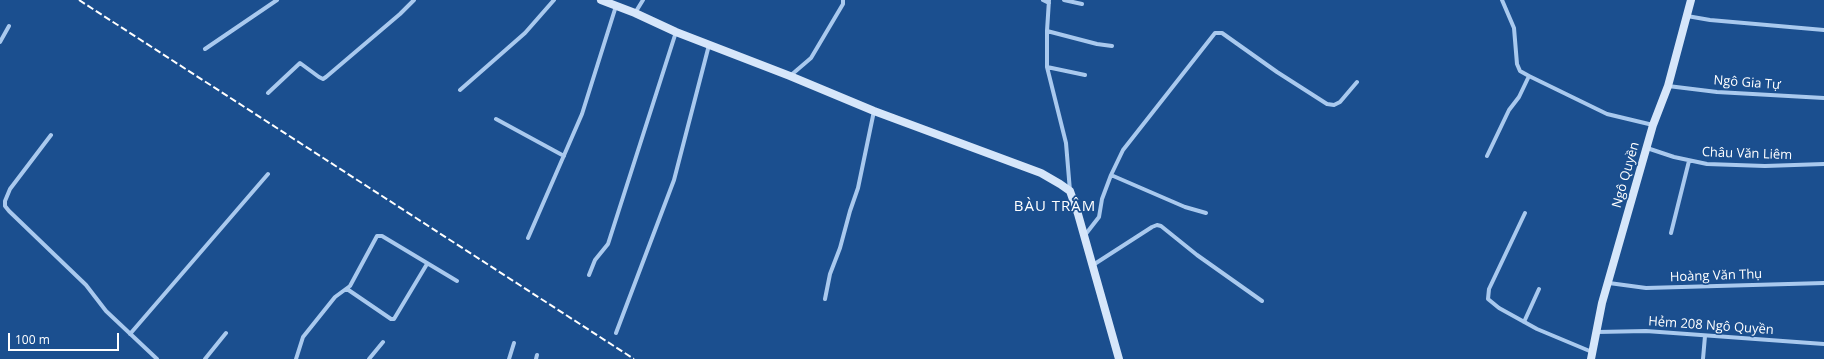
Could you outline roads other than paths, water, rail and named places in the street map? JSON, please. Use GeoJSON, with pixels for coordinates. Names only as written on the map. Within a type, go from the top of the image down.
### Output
{"type":"FeatureCollection","features":[{"type":"Feature","properties":{"kind":"street"},"geometry":{"type":"LineString","coordinates":[[205,49],[277,0]]}},
{"type":"Feature","properties":{"kind":"street"},"geometry":{"type":"LineString","coordinates":[[268,93],[300,63],[323,79],[400,14],[414,0]]}},
{"type":"Feature","properties":{"kind":"street"},"geometry":{"type":"LineString","coordinates":[[460,90],[525,33],[554,0]]}},
{"type":"Feature","properties":{"kind":"street"},"geometry":{"type":"LineString","coordinates":[[601,0],[676,32],[790,76],[874,111],[1041,174],[1070,191]]}},
{"type":"Feature","properties":{"kind":"street"},"geometry":{"type":"LineString","coordinates":[[634,13],[643,0]]}},
{"type":"Feature","properties":{"kind":"street"},"geometry":{"type":"LineString","coordinates":[[790,76],[811,58],[843,4],[843,0]]}},
{"type":"Feature","properties":{"kind":"street"},"geometry":{"type":"LineString","coordinates":[[1043,0],[1049,2],[1047,67],[1066,143],[1070,191],[1085,236],[1119,359]]}},
{"type":"Feature","properties":{"kind":"street"},"geometry":{"type":"LineString","coordinates":[[1064,0],[1082,4]]}},
{"type":"Feature","properties":{"kind":"street"},"geometry":{"type":"LineString","coordinates":[[1502,0],[1514,28],[1517,64],[1520,71],[1607,114],[1653,125]]}},
{"type":"Feature","properties":{"kind":"street","name":"Ngô Quyền"},"geometry":{"type":"LineString","coordinates":[[1592,355],[1602,303],[1609,283],[1653,125],[1668,86],[1691,0]]}},
{"type":"Feature","properties":{"kind":"street"},"geometry":{"type":"LineString","coordinates":[[528,238],[582,114],[616,6]]}},
{"type":"Feature","properties":{"kind":"street"},"geometry":{"type":"LineString","coordinates":[[1687,16],[1710,20],[1824,30]]}},
{"type":"Feature","properties":{"kind":"street"},"geometry":{"type":"LineString","coordinates":[[0,42],[9,26]]}},
{"type":"Feature","properties":{"kind":"street"},"geometry":{"type":"LineString","coordinates":[[1047,31],[1097,44],[1112,46]]}},
{"type":"Feature","properties":{"kind":"street"},"geometry":{"type":"LineString","coordinates":[[589,275],[595,260],[608,244],[676,32]]}},
{"type":"Feature","properties":{"kind":"street"},"geometry":{"type":"LineString","coordinates":[[1085,236],[1099,217],[1102,199],[1111,175],[1131,139],[1215,33],[1222,33],[1277,72],[1327,104],[1334,105],[1340,102],[1357,82]]}},
{"type":"Feature","properties":{"kind":"street"},"geometry":{"type":"LineString","coordinates":[[616,333],[674,180],[709,45]]}},
{"type":"Feature","properties":{"kind":"street"},"geometry":{"type":"LineString","coordinates":[[1047,67],[1085,75]]}},
{"type":"Feature","properties":{"kind":"street"},"geometry":{"type":"LineString","coordinates":[[1487,156],[1509,110],[1519,96],[1529,76]]}},
{"type":"Feature","properties":{"kind":"street","name":"Ngô Gia Tự"},"geometry":{"type":"LineString","coordinates":[[1668,86],[1717,92],[1824,98]]}},
{"type":"Feature","properties":{"kind":"street"},"geometry":{"type":"LineString","coordinates":[[825,299],[830,274],[840,248],[858,188],[874,111]]}},
{"type":"Feature","properties":{"kind":"street"},"geometry":{"type":"LineString","coordinates":[[496,119],[564,156]]}},
{"type":"Feature","properties":{"kind":"street"},"geometry":{"type":"LineString","coordinates":[[51,134],[10,189],[5,201],[5,206],[86,286],[106,311],[157,359]]}},
{"type":"Feature","properties":{"kind":"street","name":"Châu Văn Liêm"},"geometry":{"type":"LineString","coordinates":[[1647,148],[1689,161],[1707,164],[1765,166],[1824,164]]}},
{"type":"Feature","properties":{"kind":"street"},"geometry":{"type":"LineString","coordinates":[[1671,233],[1689,161]]}},
{"type":"Feature","properties":{"kind":"street"},"geometry":{"type":"LineString","coordinates":[[130,334],[268,174]]}},
{"type":"Feature","properties":{"kind":"street"},"geometry":{"type":"LineString","coordinates":[[1111,175],[1185,207],[1206,213]]}},
{"type":"Feature","properties":{"kind":"street"},"geometry":{"type":"LineString","coordinates":[[1526,213],[1487,295],[1490,302],[1537,329],[1592,355]]}},
{"type":"Feature","properties":{"kind":"street"},"geometry":{"type":"LineString","coordinates":[[1093,265],[1156,225],[1161,226],[1197,255],[1262,301]]}},
{"type":"Feature","properties":{"kind":"street"},"geometry":{"type":"LineString","coordinates":[[296,359],[300,343],[307,331],[335,297],[347,289],[353,282],[379,236],[382,236],[457,281]]}},
{"type":"Feature","properties":{"kind":"street"},"geometry":{"type":"LineString","coordinates":[[347,289],[391,319],[394,319],[427,264]]}},
{"type":"Feature","properties":{"kind":"street","name":"Hoàng Văn Thụ"},"geometry":{"type":"LineString","coordinates":[[1609,283],[1646,288],[1824,283]]}},
{"type":"Feature","properties":{"kind":"street"},"geometry":{"type":"LineString","coordinates":[[1524,322],[1539,289]]}},
{"type":"Feature","properties":{"kind":"street","name":"Hẻm 208 Ngô Quyền"},"geometry":{"type":"LineString","coordinates":[[1597,332],[1646,331],[1824,344]]}},
{"type":"Feature","properties":{"kind":"street"},"geometry":{"type":"LineString","coordinates":[[205,359],[226,333]]}},
{"type":"Feature","properties":{"kind":"street"},"geometry":{"type":"LineString","coordinates":[[1703,359],[1705,336]]}},
{"type":"Feature","properties":{"kind":"street"},"geometry":{"type":"LineString","coordinates":[[369,359],[383,342]]}},
{"type":"Feature","properties":{"kind":"street"},"geometry":{"type":"LineString","coordinates":[[509,359],[514,343]]}},
{"type":"Feature","properties":{"kind":"railway"},"geometry":{"type":"LineString","coordinates":[[79,0],[634,359]]}},
{"type":"Feature","properties":{"kind":"district","name":"BÀU TRÂM"},"geometry":{"type":"Point","coordinates":[1055,207]}}]}
